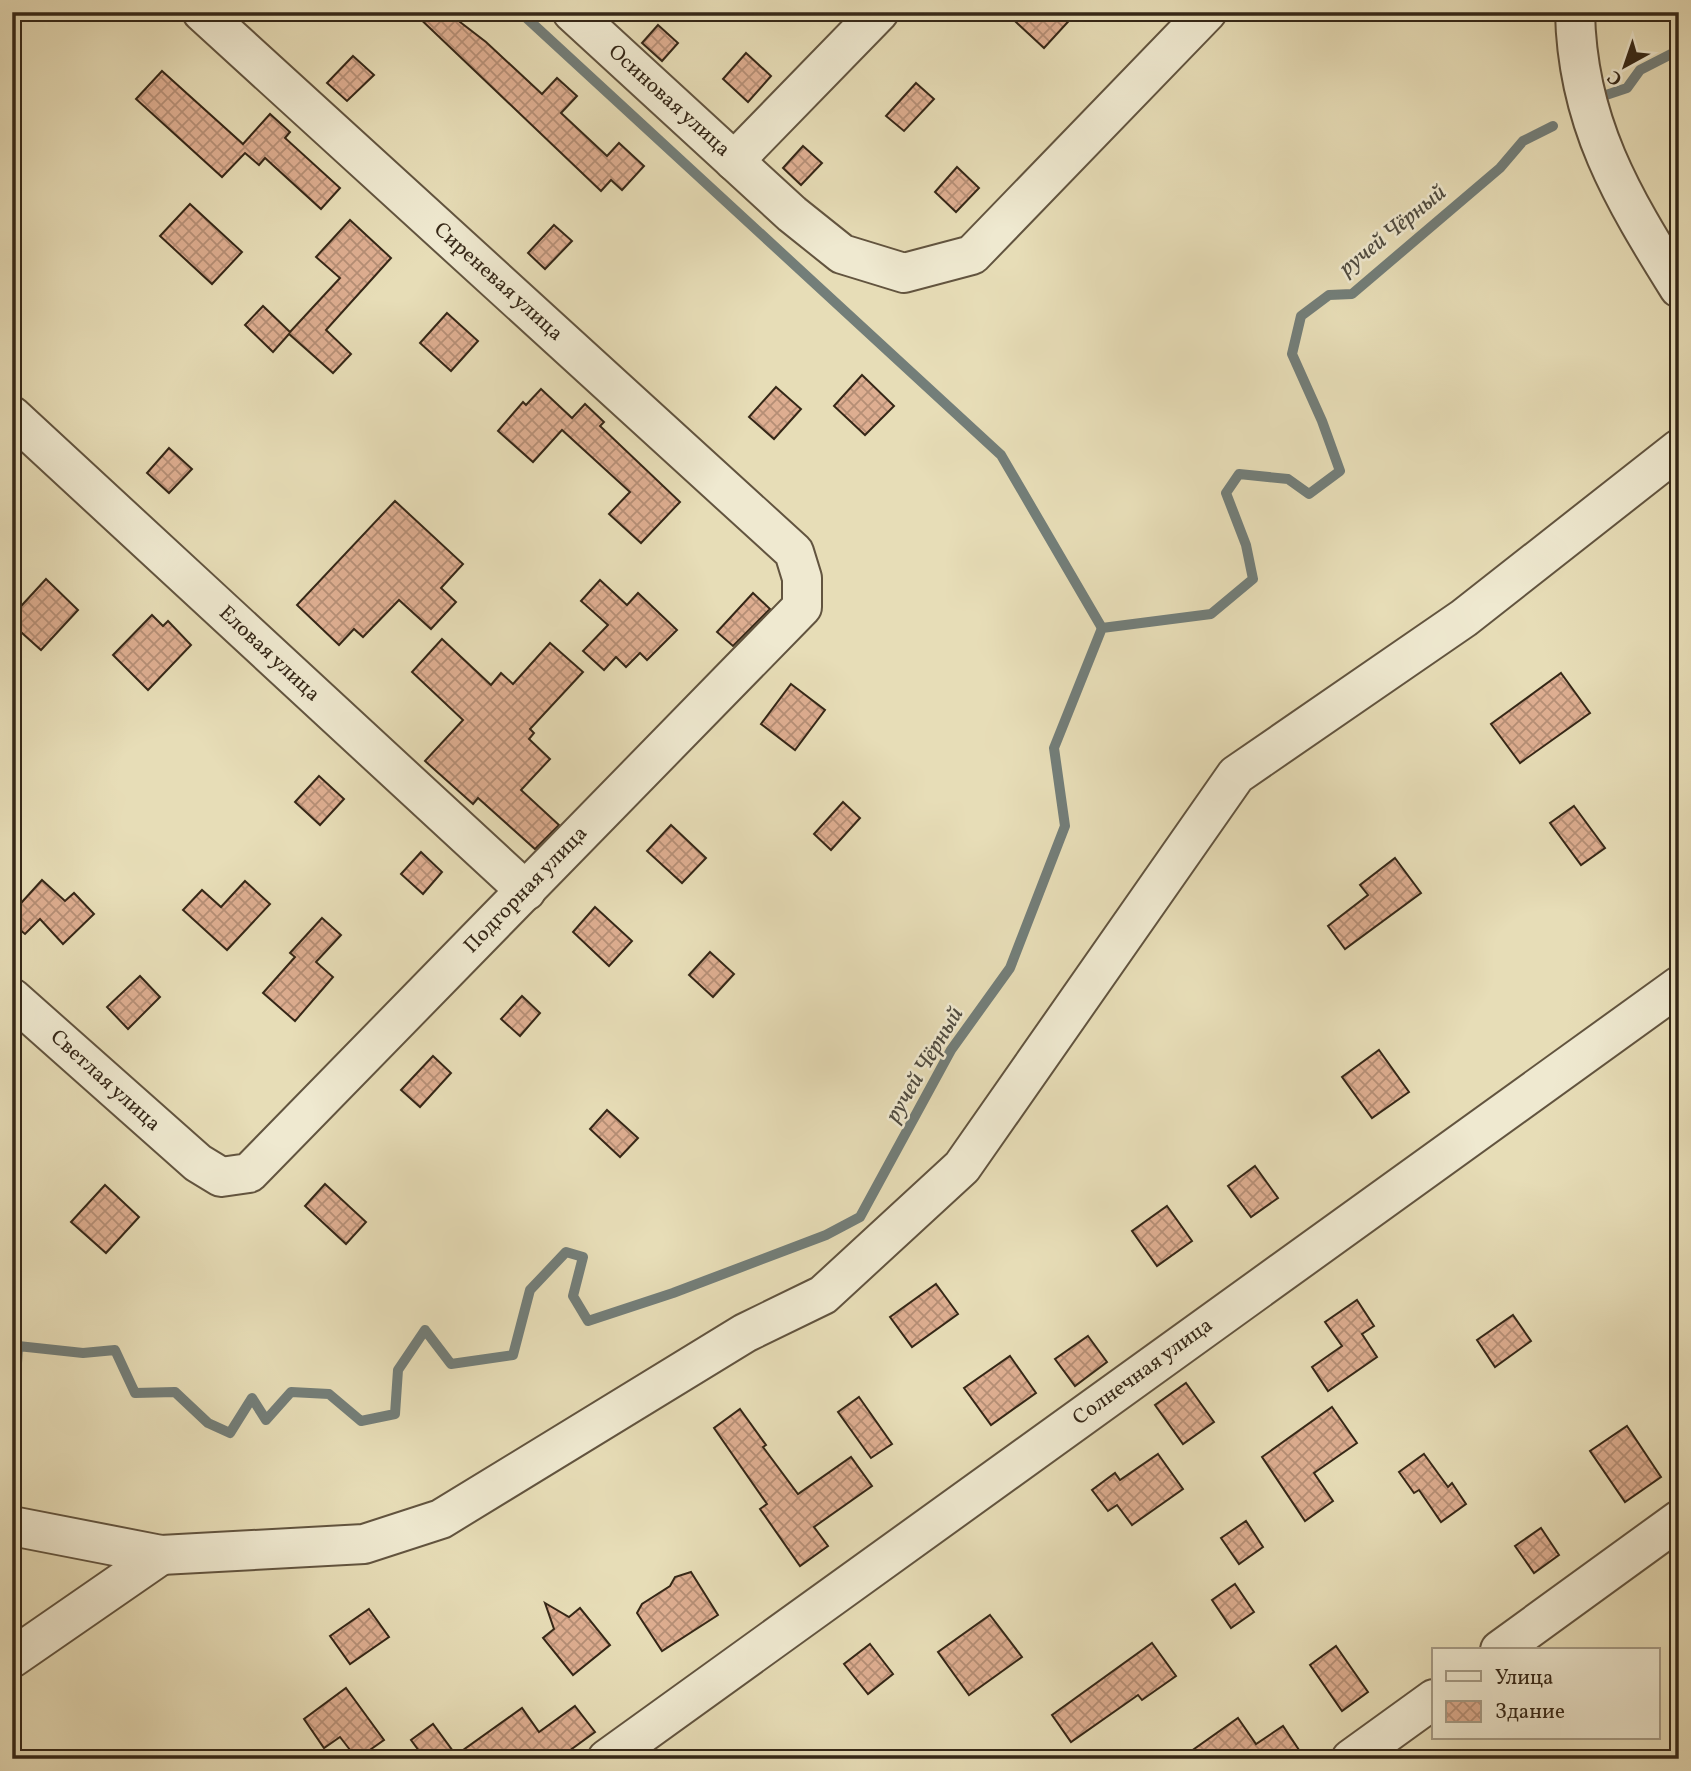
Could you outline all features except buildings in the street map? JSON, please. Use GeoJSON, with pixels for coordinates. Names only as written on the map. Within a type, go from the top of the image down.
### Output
{"type":"FeatureCollection","features":[{"type":"Feature","properties":{"kind":"street","name":"Сиреневая улица"},"geometry":{"type":"LineString","coordinates":[[202,12],[794,552]]}},
{"type":"Feature","properties":{"kind":"street","name":"Осиновая улица"},"geometry":{"type":"LineString","coordinates":[[572,12],[842,254],[904,273],[972,255],[1207,12]]}},
{"type":"Feature","properties":{"kind":"street"},"geometry":{"type":"LineString","coordinates":[[734,160],[879,12]]}},
{"type":"Feature","properties":{"kind":"street"},"geometry":{"type":"LineString","coordinates":[[1575,12],[1576,56],[1595,135],[1634,216],[1679,288]]}},
{"type":"Feature","properties":{"kind":"street","name":"Еловая улица"},"geometry":{"type":"LineString","coordinates":[[12,416],[526,891]]}},
{"type":"Feature","properties":{"kind":"street"},"geometry":{"type":"LineString","coordinates":[[12,1526],[161,1555],[365,1544],[441,1519],[745,1334],[823,1295],[962,1167],[1236,775],[1464,618],[1679,449]]}},
{"type":"Feature","properties":{"kind":"street","name":"Подгорная улица"},"geometry":{"type":"LineString","coordinates":[[198,1163],[222,1177],[249,1173],[526,891],[802,607],[802,578],[794,552]]}},
{"type":"Feature","properties":{"kind":"street","name":"Солнечная улица"},"geometry":{"type":"LineString","coordinates":[[607,1759],[1679,986]]}},
{"type":"Feature","properties":{"kind":"street","name":"Светлая улица"},"geometry":{"type":"LineString","coordinates":[[12,998],[198,1163]]}},
{"type":"Feature","properties":{"kind":"street"},"geometry":{"type":"LineString","coordinates":[[1503,1648],[1679,1520]]}},
{"type":"Feature","properties":{"kind":"street"},"geometry":{"type":"LineString","coordinates":[[12,1658],[161,1555]]}},
{"type":"Feature","properties":{"kind":"street"},"geometry":{"type":"LineString","coordinates":[[1351,1759],[1432,1700]]}},
{"type":"Feature","properties":{"kind":"waterway"},"geometry":{"type":"LineString","coordinates":[[520,12],[1001,455],[1102,628]]}},
{"type":"Feature","properties":{"kind":"waterway","name":"ручей Чёрный"},"geometry":{"type":"LineString","coordinates":[[1600,97],[1627,88],[1640,70],[1679,50]]}},
{"type":"Feature","properties":{"kind":"waterway","name":"ручей Чёрный"},"geometry":{"type":"LineString","coordinates":[[12,1383],[16,1380],[18,1346],[83,1353],[115,1350],[135,1393],[175,1392],[208,1423],[230,1433],[252,1398],[266,1420],[291,1392],[329,1394],[361,1421],[395,1414],[398,1370],[425,1330],[451,1364],[513,1355],[530,1290],[566,1252],[583,1257],[573,1296],[588,1321],[673,1293],[826,1235],[860,1217],[951,1050],[1010,968],[1065,826],[1054,748],[1102,628],[1211,614],[1253,579],[1246,545],[1226,493],[1239,474],[1288,479],[1309,494],[1340,471],[1322,421],[1292,354],[1301,316],[1329,295],[1352,294],[1500,168],[1523,141],[1553,126]]}}]}
